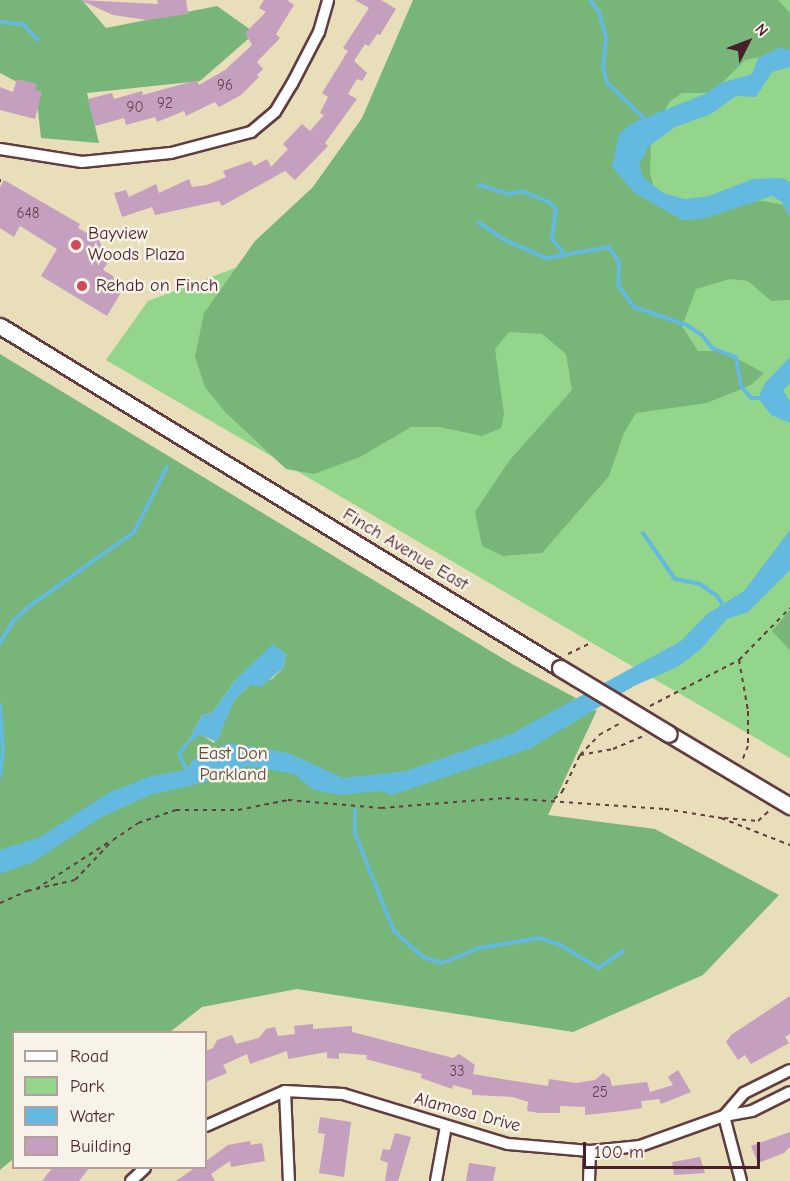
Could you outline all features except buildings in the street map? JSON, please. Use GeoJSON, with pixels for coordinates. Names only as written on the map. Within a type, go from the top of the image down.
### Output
{"type":"FeatureCollection","features":[{"type":"Feature","properties":{"kind":"main road","name":"Finch Avenue East"},"geometry":{"type":"LineString","coordinates":[[0,326],[785,803]]}},
{"type":"Feature","properties":{"kind":"street"},"geometry":{"type":"LineString","coordinates":[[0,149],[82,162],[171,153],[251,132],[275,112],[292,84],[319,32],[328,0]]}},
{"type":"Feature","properties":{"kind":"street","name":"Alamosa Drive"},"geometry":{"type":"LineString","coordinates":[[724,1116],[744,1093],[790,1070]]}},
{"type":"Feature","properties":{"kind":"street"},"geometry":{"type":"LineString","coordinates":[[285,1091],[289,1181]]}},
{"type":"Feature","properties":{"kind":"street","name":"Alamosa Drive"},"geometry":{"type":"LineString","coordinates":[[207,1126],[285,1091],[343,1094],[508,1143],[590,1151],[640,1146],[724,1116],[752,1111],[790,1092]]}},
{"type":"Feature","properties":{"kind":"street"},"geometry":{"type":"LineString","coordinates":[[724,1116],[741,1181]]}},
{"type":"Feature","properties":{"kind":"street"},"geometry":{"type":"LineString","coordinates":[[436,1181],[446,1126]]}},
{"type":"Feature","properties":{"kind":"street"},"geometry":{"type":"LineString","coordinates":[[589,1181],[590,1151]]}},
{"type":"Feature","properties":{"kind":"street"},"geometry":{"type":"LineString","coordinates":[[131,1181],[143,1169]]}},
{"type":"Feature","properties":{"kind":"path"},"geometry":{"type":"LineString","coordinates":[[658,702],[739,660],[790,608]]}},
{"type":"Feature","properties":{"kind":"path"},"geometry":{"type":"LineString","coordinates":[[568,654],[591,643]]}},
{"type":"Feature","properties":{"kind":"path"},"geometry":{"type":"LineString","coordinates":[[736,773],[748,746],[748,711],[739,660]]}},
{"type":"Feature","properties":{"kind":"path"},"geometry":{"type":"LineString","coordinates":[[552,800],[562,792],[580,755],[599,735]]}},
{"type":"Feature","properties":{"kind":"path"},"geometry":{"type":"LineString","coordinates":[[580,755],[612,749],[646,735]]}},
{"type":"Feature","properties":{"kind":"path"},"geometry":{"type":"LineString","coordinates":[[33,890],[138,823],[176,810],[238,810],[288,800],[381,808],[506,798],[665,809],[758,821],[785,803]]}},
{"type":"Feature","properties":{"kind":"path"},"geometry":{"type":"LineString","coordinates":[[721,818],[790,845]]}},
{"type":"Feature","properties":{"kind":"path"},"geometry":{"type":"LineString","coordinates":[[0,903],[33,890],[75,880],[113,840]]}},
{"type":"Feature","properties":{"kind":"green space"},"geometry":{"type":"Polygon","coordinates":[[[0,0],[82,0],[106,28],[217,6],[255,33],[200,81],[87,93],[99,143],[41,138],[36,92],[0,73],[0,0]]]}},
{"type":"Feature","properties":{"kind":"green space"},"geometry":{"type":"Polygon","coordinates":[[[413,0],[778,0],[790,13],[790,51],[745,60],[712,93],[682,93],[669,102],[651,141],[650,173],[654,188],[676,206],[763,201],[790,206],[790,300],[771,301],[748,281],[730,279],[696,289],[682,326],[698,351],[723,351],[764,373],[751,385],[707,403],[636,413],[624,433],[609,476],[542,553],[503,556],[482,546],[475,512],[509,461],[572,390],[566,354],[542,334],[509,332],[495,349],[504,414],[501,428],[482,436],[440,427],[411,427],[360,457],[314,474],[286,469],[225,412],[205,387],[195,357],[204,313],[255,241],[313,187],[362,118],[413,0]]]}},
{"type":"Feature","properties":{"kind":"green space"},"geometry":{"type":"Polygon","coordinates":[[[435,0],[790,0],[790,758],[106,360],[148,301],[280,251],[435,0]]]}},
{"type":"Feature","properties":{"kind":"green space","name":"East Don Parkland"},"geometry":{"type":"Polygon","coordinates":[[[0,354],[512,664],[576,698],[547,718],[597,710],[548,815],[655,829],[779,895],[703,975],[573,1032],[297,989],[202,1007],[171,1031],[12,1031],[12,1160],[0,1170],[0,354]],[[270,651],[237,678],[212,713],[202,715],[186,745],[200,734],[214,743],[234,700],[250,685],[272,679],[283,668],[286,654],[270,651]]]}},
{"type":"Feature","properties":{"kind":"green space"},"geometry":{"type":"Polygon","coordinates":[[[790,610],[790,650],[772,631],[790,610]]]}},
{"type":"Feature","properties":{"kind":"water"},"geometry":{"type":"Polygon","coordinates":[[[780,47],[790,50],[790,67],[772,72],[756,97],[736,96],[711,114],[675,127],[648,147],[639,165],[643,177],[663,193],[685,199],[709,196],[753,179],[782,178],[790,182],[790,218],[782,202],[772,196],[702,219],[682,220],[635,193],[612,167],[619,134],[632,123],[705,94],[721,83],[752,74],[758,58],[780,47]]]}},
{"type":"Feature","properties":{"kind":"water"},"geometry":{"type":"Polygon","coordinates":[[[790,357],[790,383],[783,390],[790,401],[790,423],[771,415],[758,398],[765,383],[790,357]]]}},
{"type":"Feature","properties":{"kind":"water"},"geometry":{"type":"Polygon","coordinates":[[[790,530],[790,570],[748,612],[727,619],[701,649],[679,666],[634,686],[529,749],[392,795],[381,791],[340,795],[314,790],[294,774],[248,766],[206,782],[150,795],[100,818],[33,862],[0,874],[0,850],[40,837],[108,793],[151,776],[186,770],[193,760],[229,743],[289,753],[343,778],[406,771],[511,734],[681,641],[707,614],[744,591],[790,530]]]}},
{"type":"Feature","properties":{"kind":"water"},"geometry":{"type":"Polygon","coordinates":[[[273,644],[286,654],[283,668],[261,687],[250,685],[234,700],[217,742],[200,735],[186,745],[202,715],[212,713],[237,678],[273,644]]]}},
{"type":"Feature","properties":{"kind":"waterway"},"geometry":{"type":"LineString","coordinates":[[590,0],[599,12],[606,38],[603,67],[607,83],[646,120]]}},
{"type":"Feature","properties":{"kind":"waterway"},"geometry":{"type":"LineString","coordinates":[[0,22],[23,24],[38,40]]}},
{"type":"Feature","properties":{"kind":"waterway"},"geometry":{"type":"LineString","coordinates":[[479,185],[511,194],[522,191],[549,202],[556,209],[552,239],[563,252]]}},
{"type":"Feature","properties":{"kind":"waterway"},"geometry":{"type":"LineString","coordinates":[[478,222],[503,239],[546,258],[609,247],[619,262],[618,285],[634,307],[687,325],[702,335],[712,348],[736,357],[741,386],[751,398],[761,398]]}},
{"type":"Feature","properties":{"kind":"waterway"},"geometry":{"type":"LineString","coordinates":[[0,643],[14,620],[31,605],[134,532],[167,467]]}},
{"type":"Feature","properties":{"kind":"waterway"},"geometry":{"type":"LineString","coordinates":[[643,533],[675,579],[700,584],[717,596],[724,607]]}},
{"type":"Feature","properties":{"kind":"waterway"},"geometry":{"type":"LineString","coordinates":[[0,705],[3,751],[0,777]]}},
{"type":"Feature","properties":{"kind":"waterway"},"geometry":{"type":"LineString","coordinates":[[186,745],[179,754],[188,773]]}},
{"type":"Feature","properties":{"kind":"waterway"},"geometry":{"type":"LineString","coordinates":[[355,810],[355,834],[394,931],[423,957],[442,963],[479,948],[539,938],[559,944],[598,968],[623,951]]}},
{"type":"Feature","properties":{"kind":"place","name":"Bayview Woods Plaza"},"geometry":{"type":"Point","coordinates":[76,245]}},
{"type":"Feature","properties":{"kind":"place","name":"Rehab on Finch"},"geometry":{"type":"Point","coordinates":[82,286]}}]}
